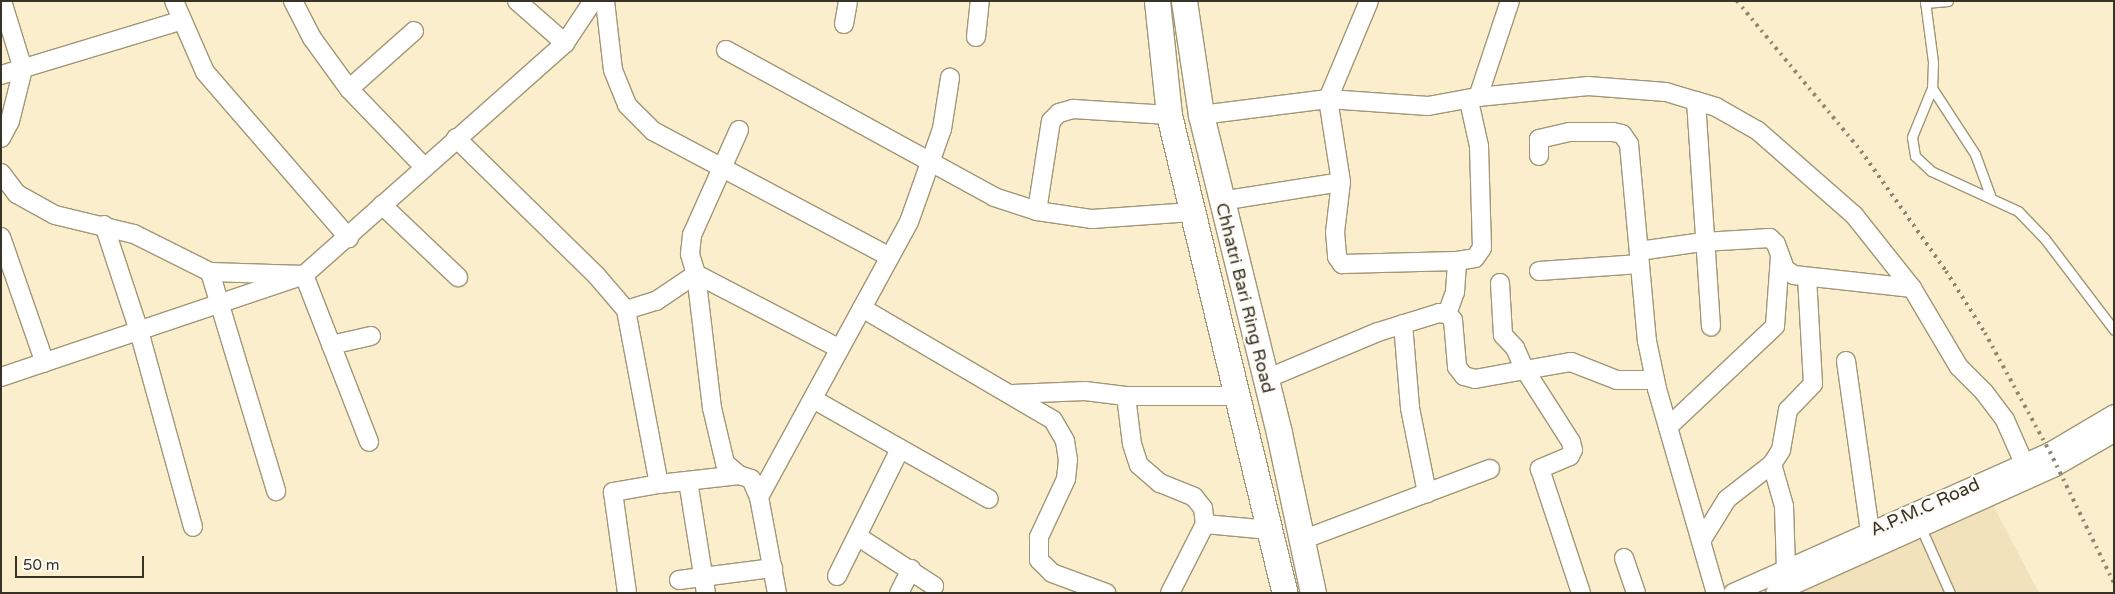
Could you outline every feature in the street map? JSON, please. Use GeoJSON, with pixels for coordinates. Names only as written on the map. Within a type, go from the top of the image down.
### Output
{"type":"FeatureCollection","features":[{"type":"Feature","properties":{"kind":"main road"},"geometry":{"type":"LineString","coordinates":[[1156,1],[1169,114],[1285,593]]}},
{"type":"Feature","properties":{"kind":"main road","name":"Chhatri Bari Ring Road"},"geometry":{"type":"LineString","coordinates":[[1184,1],[1201,115],[1266,379],[1313,593]]}},
{"type":"Feature","properties":{"kind":"street"},"geometry":{"type":"LineString","coordinates":[[1,138],[10,121],[22,69],[2,1]]}},
{"type":"Feature","properties":{"kind":"street"},"geometry":{"type":"LineString","coordinates":[[174,1],[180,21],[205,72],[349,238]]}},
{"type":"Feature","properties":{"kind":"street"},"geometry":{"type":"LineString","coordinates":[[293,1],[312,38],[349,89],[423,166]]}},
{"type":"Feature","properties":{"kind":"street"},"geometry":{"type":"LineString","coordinates":[[517,1],[565,43]]}},
{"type":"Feature","properties":{"kind":"street"},"geometry":{"type":"LineString","coordinates":[[1,377],[139,331],[221,301],[304,275],[349,238],[423,166],[565,43],[593,1]]}},
{"type":"Feature","properties":{"kind":"street"},"geometry":{"type":"LineString","coordinates":[[604,1],[613,70],[627,105],[653,131],[721,165],[890,257]]}},
{"type":"Feature","properties":{"kind":"street"},"geometry":{"type":"LineString","coordinates":[[844,24],[848,1]]}},
{"type":"Feature","properties":{"kind":"street"},"geometry":{"type":"LineString","coordinates":[[976,37],[980,1]]}},
{"type":"Feature","properties":{"kind":"street"},"geometry":{"type":"LineString","coordinates":[[1369,1],[1328,99],[1340,182],[1335,232],[1337,257],[1342,264],[1457,261],[1475,258],[1482,248],[1477,129],[1473,99],[1510,1]]}},
{"type":"Feature","properties":{"kind":"street"},"geometry":{"type":"LineString","coordinates":[[1,75],[180,21]]}},
{"type":"Feature","properties":{"kind":"street"},"geometry":{"type":"LineString","coordinates":[[349,89],[414,31]]}},
{"type":"Feature","properties":{"kind":"street"},"geometry":{"type":"LineString","coordinates":[[726,50],[930,164],[994,197],[1037,211],[1092,219],[1192,212]]}},
{"type":"Feature","properties":{"kind":"street"},"geometry":{"type":"LineString","coordinates":[[759,497],[918,204],[942,129],[950,78]]}},
{"type":"Feature","properties":{"kind":"street"},"geometry":{"type":"LineString","coordinates":[[1201,115],[1328,99],[1428,106],[1588,86],[1666,92],[1716,106],[1758,131],[1816,179],[1854,215],[1912,288],[1959,367],[1984,392],[2004,420],[2024,464]]}},
{"type":"Feature","properties":{"kind":"street"},"geometry":{"type":"LineString","coordinates":[[1696,101],[1703,242],[1711,327]]}},
{"type":"Feature","properties":{"kind":"street"},"geometry":{"type":"LineString","coordinates":[[1037,211],[1051,121],[1059,112],[1073,109],[1169,114]]}},
{"type":"Feature","properties":{"kind":"street"},"geometry":{"type":"LineString","coordinates":[[740,130],[721,165],[692,234],[690,254],[696,274],[712,408],[725,463],[740,475],[751,479],[759,497],[778,593]]}},
{"type":"Feature","properties":{"kind":"street"},"geometry":{"type":"LineString","coordinates":[[1539,156],[1539,139],[1569,132],[1622,134],[1629,144],[1647,341],[1655,380],[1716,593]]}},
{"type":"Feature","properties":{"kind":"street"},"geometry":{"type":"LineString","coordinates":[[456,138],[596,275],[626,310],[659,484]]}},
{"type":"Feature","properties":{"kind":"street"},"geometry":{"type":"LineString","coordinates":[[1,173],[17,194],[55,215],[104,225],[134,234],[210,272],[304,275]]}},
{"type":"Feature","properties":{"kind":"street"},"geometry":{"type":"LineString","coordinates":[[1222,202],[1340,182]]}},
{"type":"Feature","properties":{"kind":"street"},"geometry":{"type":"LineString","coordinates":[[382,205],[458,277]]}},
{"type":"Feature","properties":{"kind":"street"},"geometry":{"type":"LineString","coordinates":[[104,225],[139,331],[193,527]]}},
{"type":"Feature","properties":{"kind":"street"},"geometry":{"type":"LineString","coordinates":[[1,237],[45,363]]}},
{"type":"Feature","properties":{"kind":"street"},"geometry":{"type":"LineString","coordinates":[[1539,271],[1640,257],[1703,242],[1770,238],[1776,244],[1785,269],[1807,278],[1912,288]]}},
{"type":"Feature","properties":{"kind":"street"},"geometry":{"type":"LineString","coordinates":[[1668,427],[1775,326],[1780,255]]}},
{"type":"Feature","properties":{"kind":"street"},"geometry":{"type":"LineString","coordinates":[[1447,314],[1455,292],[1457,261]]}},
{"type":"Feature","properties":{"kind":"street"},"geometry":{"type":"LineString","coordinates":[[210,272],[221,301],[276,491]]}},
{"type":"Feature","properties":{"kind":"street"},"geometry":{"type":"LineString","coordinates":[[626,310],[656,301],[696,274]]}},
{"type":"Feature","properties":{"kind":"street"},"geometry":{"type":"LineString","coordinates":[[696,274],[840,349]]}},
{"type":"Feature","properties":{"kind":"street"},"geometry":{"type":"LineString","coordinates":[[304,275],[369,442]]}},
{"type":"Feature","properties":{"kind":"street"},"geometry":{"type":"LineString","coordinates":[[1701,541],[1727,499],[1772,464],[1781,450],[1788,410],[1813,384],[1807,278]]}},
{"type":"Feature","properties":{"kind":"street"},"geometry":{"type":"LineString","coordinates":[[1500,283],[1503,335],[1515,348],[1525,370],[1573,450],[1570,456],[1540,470],[1581,593]]}},
{"type":"Feature","properties":{"kind":"street"},"geometry":{"type":"LineString","coordinates":[[862,308],[1013,394],[1053,420],[1065,441],[1068,460],[1066,479],[1039,537],[1039,560],[1052,573],[1106,593]]}},
{"type":"Feature","properties":{"kind":"street"},"geometry":{"type":"LineString","coordinates":[[1266,379],[1403,324],[1438,313],[1447,314],[1453,320],[1458,367],[1464,376],[1475,379],[1571,362],[1616,380],[1655,380]]}},
{"type":"Feature","properties":{"kind":"street"},"geometry":{"type":"LineString","coordinates":[[1403,324],[1410,408],[1427,492]]}},
{"type":"Feature","properties":{"kind":"street"},"geometry":{"type":"LineString","coordinates":[[331,345],[371,336]]}},
{"type":"Feature","properties":{"kind":"street"},"geometry":{"type":"LineString","coordinates":[[1846,361],[1870,532]]}},
{"type":"Feature","properties":{"kind":"street"},"geometry":{"type":"LineString","coordinates":[[1013,394],[1085,391],[1126,396],[1238,396]]}},
{"type":"Feature","properties":{"kind":"street"},"geometry":{"type":"LineString","coordinates":[[1126,396],[1132,444],[1139,465],[1160,483],[1194,497],[1203,508],[1205,524],[1170,593]]}},
{"type":"Feature","properties":{"kind":"street"},"geometry":{"type":"LineString","coordinates":[[813,399],[989,499]]}},
{"type":"Feature","properties":{"kind":"street","name":"A.P.M.C Road"},"geometry":{"type":"LineString","coordinates":[[1733,593],[2050,452],[2114,414]]}},
{"type":"Feature","properties":{"kind":"street","name":"A.P.M.C Road"},"geometry":{"type":"LineString","coordinates":[[1775,593],[2055,468],[2114,433]]}},
{"type":"Feature","properties":{"kind":"street"},"geometry":{"type":"LineString","coordinates":[[837,576],[900,450]]}},
{"type":"Feature","properties":{"kind":"street"},"geometry":{"type":"LineString","coordinates":[[1772,464],[1784,506],[1786,569]]}},
{"type":"Feature","properties":{"kind":"street"},"geometry":{"type":"LineString","coordinates":[[1302,540],[1490,469]]}},
{"type":"Feature","properties":{"kind":"street"},"geometry":{"type":"LineString","coordinates":[[627,593],[613,492],[659,484],[740,475]]}},
{"type":"Feature","properties":{"kind":"street"},"geometry":{"type":"LineString","coordinates":[[688,481],[705,585]]}},
{"type":"Feature","properties":{"kind":"street"},"geometry":{"type":"LineString","coordinates":[[1205,524],[1270,530]]}},
{"type":"Feature","properties":{"kind":"street"},"geometry":{"type":"LineString","coordinates":[[857,536],[911,569],[934,586]]}},
{"type":"Feature","properties":{"kind":"street"},"geometry":{"type":"LineString","coordinates":[[1624,558],[1636,593]]}},
{"type":"Feature","properties":{"kind":"street"},"geometry":{"type":"LineString","coordinates":[[679,580],[705,585],[773,568]]}},
{"type":"Feature","properties":{"kind":"street"},"geometry":{"type":"LineString","coordinates":[[899,593],[911,569]]}},
{"type":"Feature","properties":{"kind":"lane"},"geometry":{"type":"LineString","coordinates":[[1948,1],[1925,2],[1933,62],[1932,88],[1912,137],[1915,156],[1930,171],[1990,195],[2018,211],[2045,239],[2114,330]]}},
{"type":"Feature","properties":{"kind":"lane"},"geometry":{"type":"LineString","coordinates":[[1932,88],[1974,154],[1990,195]]}},
{"type":"Feature","properties":{"kind":"lane"},"geometry":{"type":"LineString","coordinates":[[1921,528],[1950,593]]}},
{"type":"Feature","properties":{"kind":"shaded area"},"geometry":{"type":"Polygon","coordinates":[[[1993,505],[2039,593],[1801,593],[1993,505]]]}},
{"type":"Feature","properties":{"kind":"railway"},"geometry":{"type":"LineString","coordinates":[[1737,1],[1861,151],[1946,271],[1985,333],[2050,452],[2114,583]]}}]}
